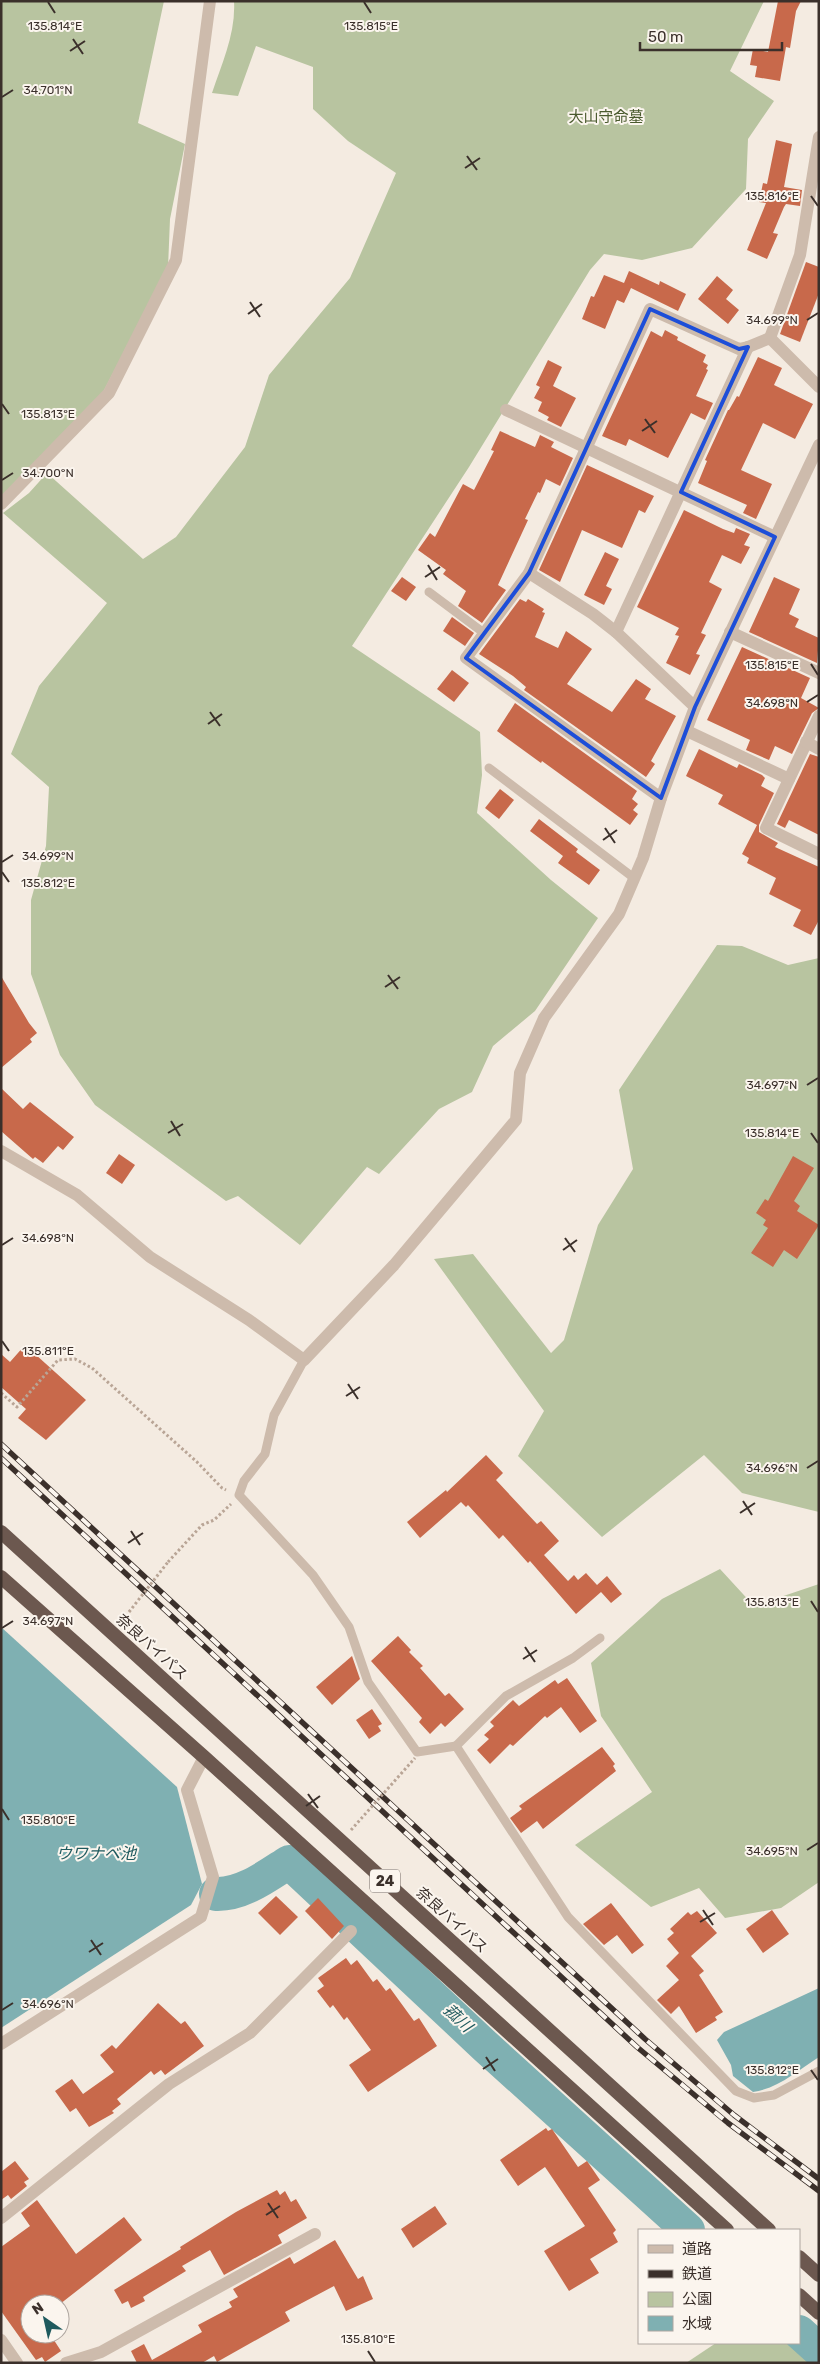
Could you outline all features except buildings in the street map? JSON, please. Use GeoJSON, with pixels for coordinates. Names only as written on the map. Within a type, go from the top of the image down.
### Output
{"type":"FeatureCollection","features":[{"type":"Feature","properties":{"kind":"highway","name":"奈良バイパス"},"geometry":{"type":"LineString","coordinates":[[1,1532],[768,2229]]}},
{"type":"Feature","properties":{"kind":"highway","name":"24"},"geometry":{"type":"LineString","coordinates":[[1,1577],[204,1757],[726,2229]]}},
{"type":"Feature","properties":{"kind":"highway"},"geometry":{"type":"LineString","coordinates":[[800,2258],[819,2275]]}},
{"type":"Feature","properties":{"kind":"highway"},"geometry":{"type":"LineString","coordinates":[[800,2296],[819,2313]]}},
{"type":"Feature","properties":{"kind":"street"},"geometry":{"type":"LineString","coordinates":[[1,504],[109,393],[176,260],[210,1]]}},
{"type":"Feature","properties":{"kind":"street"},"geometry":{"type":"LineString","coordinates":[[661,798],[466,658],[529,573],[650,309],[739,349],[770,338],[800,255],[819,137]]}},
{"type":"Feature","properties":{"kind":"street"},"geometry":{"type":"LineString","coordinates":[[770,338],[819,387]]}},
{"type":"Feature","properties":{"kind":"street"},"geometry":{"type":"LineString","coordinates":[[616,632],[748,347]]}},
{"type":"Feature","properties":{"kind":"street"},"geometry":{"type":"LineString","coordinates":[[506,410],[775,537]]}},
{"type":"Feature","properties":{"kind":"street"},"geometry":{"type":"LineString","coordinates":[[1,1151],[77,1195],[150,1257],[249,1320],[304,1360],[394,1265],[516,1120],[520,1074],[544,1018],[619,914],[634,878],[695,707],[819,445]]}},
{"type":"Feature","properties":{"kind":"street"},"geometry":{"type":"LineString","coordinates":[[529,573],[593,614],[616,632],[695,707]]}},
{"type":"Feature","properties":{"kind":"street"},"geometry":{"type":"LineString","coordinates":[[730,632],[819,673]]}},
{"type":"Feature","properties":{"kind":"street"},"geometry":{"type":"LineString","coordinates":[[819,716],[766,828],[819,854]]}},
{"type":"Feature","properties":{"kind":"street"},"geometry":{"type":"LineString","coordinates":[[687,732],[789,779]]}},
{"type":"Feature","properties":{"kind":"street"},"geometry":{"type":"LineString","coordinates":[[806,742],[819,748]]}},
{"type":"Feature","properties":{"kind":"street"},"geometry":{"type":"LineString","coordinates":[[1,2044],[201,1917],[213,1877],[187,1790],[204,1757]]}},
{"type":"Feature","properties":{"kind":"street"},"geometry":{"type":"LineString","coordinates":[[1,2218],[169,2084],[250,2033],[351,1930]]}},
{"type":"Feature","properties":{"kind":"street"},"geometry":{"type":"LineString","coordinates":[[66,2363],[101,2352],[315,2234]]}},
{"type":"Feature","properties":{"kind":"street"},"geometry":{"type":"LineString","coordinates":[[1,2340],[17,2363]]}},
{"type":"Feature","properties":{"kind":"lane"},"geometry":{"type":"LineString","coordinates":[[429,592],[484,633]]}},
{"type":"Feature","properties":{"kind":"lane"},"geometry":{"type":"LineString","coordinates":[[489,768],[634,878]]}},
{"type":"Feature","properties":{"kind":"lane"},"geometry":{"type":"LineString","coordinates":[[304,1360],[274,1415],[265,1454],[244,1481],[239,1495],[313,1575],[339,1612],[349,1627],[368,1682],[417,1752],[456,1746],[506,1696],[573,1658],[600,1638]]}},
{"type":"Feature","properties":{"kind":"lane"},"geometry":{"type":"LineString","coordinates":[[456,1746],[568,1917],[736,2091],[754,2098],[774,2095],[819,2071]]}},
{"type":"Feature","properties":{"kind":"path"},"geometry":{"type":"LineString","coordinates":[[1,1393],[17,1407],[58,1360],[75,1360],[92,1368],[197,1462],[222,1488],[239,1495],[214,1520],[202,1525],[168,1562],[129,1612]]}},
{"type":"Feature","properties":{"kind":"path"},"geometry":{"type":"LineString","coordinates":[[351,1830],[415,1758]]}},
{"type":"Feature","properties":{"kind":"highlighted area"},"geometry":{"type":"Polygon","coordinates":[[[650,309],[739,349],[748,347],[681,492],[775,537],[695,707],[661,798],[466,658],[529,573],[650,309]]]}},
{"type":"Feature","properties":{"kind":"green space"},"geometry":{"type":"Polygon","coordinates":[[[1,1],[164,1],[138,123],[185,144],[170,219],[168,268],[101,396],[1,503],[1,1]]]}},
{"type":"Feature","properties":{"kind":"green space","name":"大山守命墓"},"geometry":{"type":"Polygon","coordinates":[[[234,1],[764,1],[730,71],[774,101],[748,139],[746,189],[692,248],[642,260],[604,254],[590,270],[469,467],[352,646],[480,732],[482,775],[477,813],[551,880],[598,918],[535,1011],[493,1046],[472,1092],[439,1109],[379,1174],[367,1167],[300,1245],[238,1196],[226,1201],[95,1105],[60,1055],[31,974],[31,900],[46,846],[49,787],[11,754],[39,686],[107,603],[3,513],[29,493],[47,473],[143,559],[176,537],[245,447],[269,375],[350,278],[396,173],[348,141],[313,109],[313,67],[256,46],[238,96],[212,93],[231,36],[234,1]]]}},
{"type":"Feature","properties":{"kind":"green space"},"geometry":{"type":"Polygon","coordinates":[[[717,945],[742,946],[788,965],[819,958],[819,1512],[742,1493],[704,1455],[602,1537],[518,1456],[544,1411],[434,1259],[473,1254],[551,1353],[564,1340],[598,1225],[633,1169],[619,1090],[717,945]]]}},
{"type":"Feature","properties":{"kind":"green space"},"geometry":{"type":"Polygon","coordinates":[[[720,1569],[754,1606],[819,1584],[819,1882],[781,1908],[725,1918],[699,1888],[651,1907],[575,1845],[652,1792],[601,1716],[591,1663],[662,1599],[720,1569]]]}},
{"type":"Feature","properties":{"kind":"green space"},"geometry":{"type":"Polygon","coordinates":[[[714,2344],[797,2344],[817,2363],[686,2363],[714,2344]]]}},
{"type":"Feature","properties":{"kind":"water","name":"ウワナベ池"},"geometry":{"type":"Polygon","coordinates":[[[1,1627],[177,1787],[202,1884],[191,1905],[1,2028],[1,1627]]]}},
{"type":"Feature","properties":{"kind":"water"},"geometry":{"type":"Polygon","coordinates":[[[819,1988],[819,2057],[780,2083],[753,2092],[733,2076],[731,2065],[717,2040],[724,2032],[819,1988]]]}},
{"type":"Feature","properties":{"kind":"waterway","name":"菰川"},"geometry":{"type":"LineString","coordinates":[[216,1894],[245,1888],[289,1862],[486,2047],[687,2229]]}},
{"type":"Feature","properties":{"kind":"waterway","name":"菰川"},"geometry":{"type":"LineString","coordinates":[[800,2333],[819,2350]]}},
{"type":"Feature","properties":{"kind":"railway"},"geometry":{"type":"LineString","coordinates":[[1,1444],[645,2039],[734,2115],[819,2179]]}},
{"type":"Feature","properties":{"kind":"railway"},"geometry":{"type":"LineString","coordinates":[[1,1458],[637,2047],[728,2123],[819,2191]]}}]}
